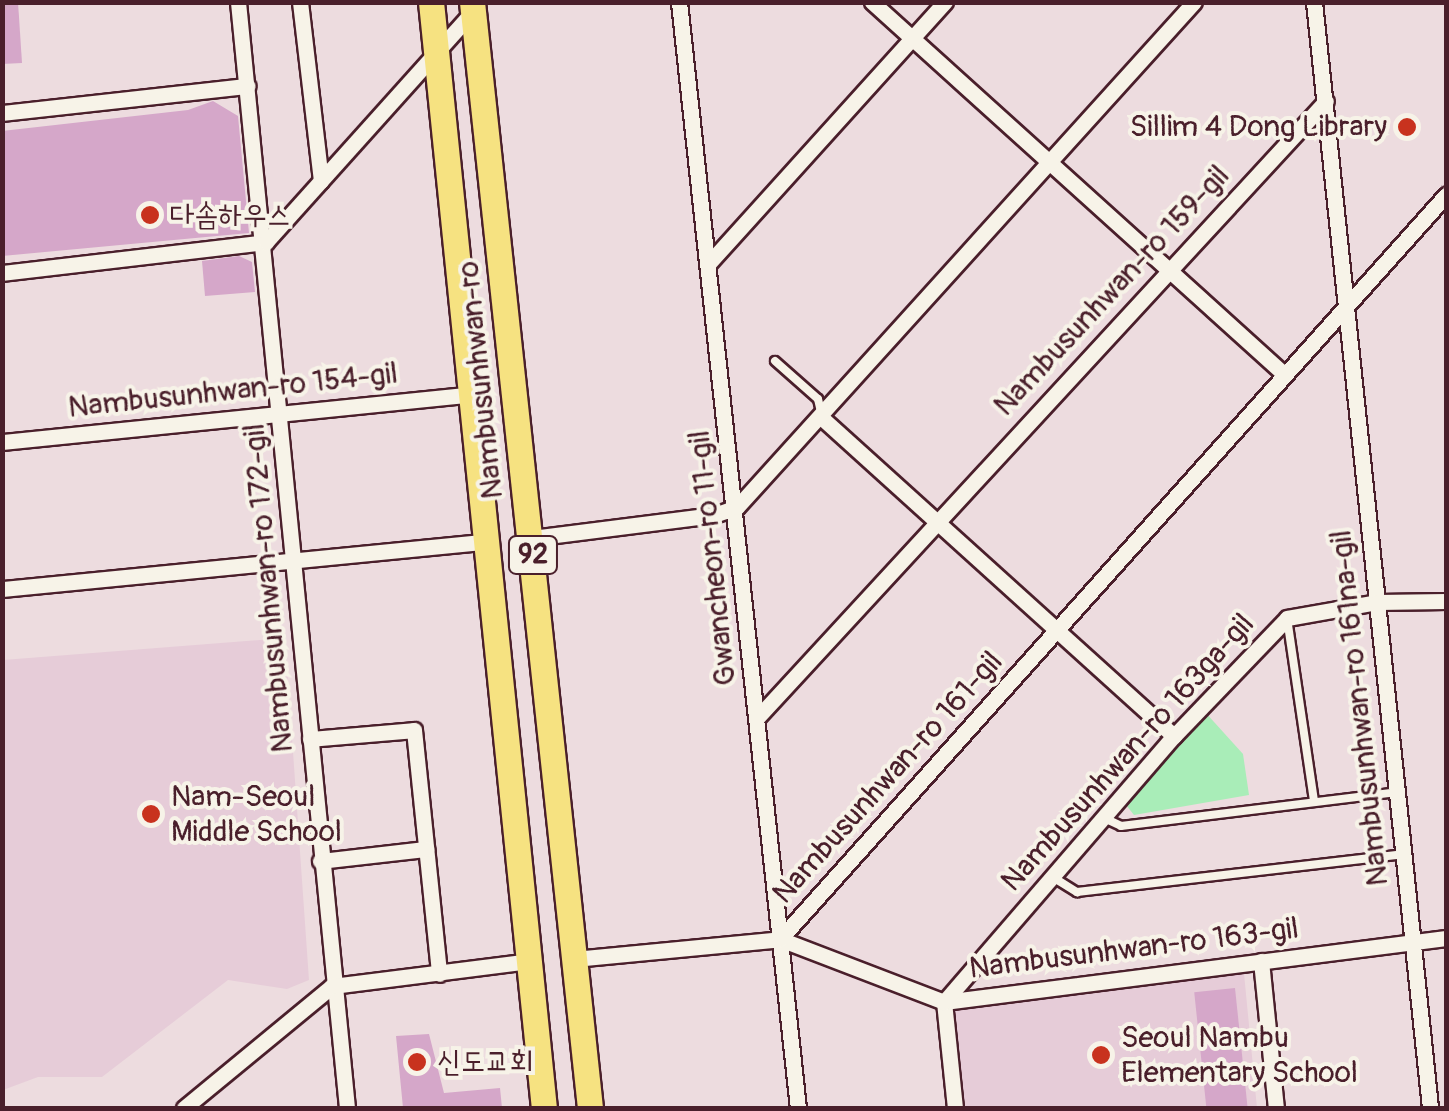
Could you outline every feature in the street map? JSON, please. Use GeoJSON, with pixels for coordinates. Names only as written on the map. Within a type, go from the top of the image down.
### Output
{"type":"FeatureCollection","features":[{"type":"Feature","properties":{"kind":"main road","name":"Nambusunhwan-ro"},"geometry":{"type":"LineString","coordinates":[[431,2],[468,395],[544,1108]]}},
{"type":"Feature","properties":{"kind":"main road","name":"Nambusunhwan-ro"},"geometry":{"type":"LineString","coordinates":[[475,5],[590,1108]]}},
{"type":"Feature","properties":{"kind":"street","name":"Nambusunhwan-ro 172-gil"},"geometry":{"type":"LineString","coordinates":[[238,2],[266,242],[320,861],[347,1108]]}},
{"type":"Feature","properties":{"kind":"street"},"geometry":{"type":"LineString","coordinates":[[300,2],[321,181]]}},
{"type":"Feature","properties":{"kind":"street","name":"Gwancheon-ro 11-gil"},"geometry":{"type":"LineString","coordinates":[[679,2],[798,1108]]}},
{"type":"Feature","properties":{"kind":"street"},"geometry":{"type":"LineString","coordinates":[[872,2],[1284,374]]}},
{"type":"Feature","properties":{"kind":"street"},"geometry":{"type":"LineString","coordinates":[[709,263],[945,2]]}},
{"type":"Feature","properties":{"kind":"street"},"geometry":{"type":"LineString","coordinates":[[532,538],[714,515],[736,507],[822,418],[1194,2]]}},
{"type":"Feature","properties":{"kind":"street","name":"Nambusunhwan-ro 161na-gil"},"geometry":{"type":"LineString","coordinates":[[1314,2],[1430,1108]]}},
{"type":"Feature","properties":{"kind":"street"},"geometry":{"type":"LineString","coordinates":[[2,273],[266,242],[475,5]]}},
{"type":"Feature","properties":{"kind":"street"},"geometry":{"type":"LineString","coordinates":[[2,113],[248,86]]}},
{"type":"Feature","properties":{"kind":"street","name":"Nambusunhwan-ro 159-gil"},"geometry":{"type":"LineString","coordinates":[[758,718],[938,518],[1326,102]]}},
{"type":"Feature","properties":{"kind":"street","name":"Nambusunhwan-ro 161-gil"},"geometry":{"type":"LineString","coordinates":[[574,958],[780,939],[1346,301],[1446,195]]}},
{"type":"Feature","properties":{"kind":"street","name":"Nambusunhwan-ro 154-gil"},"geometry":{"type":"LineString","coordinates":[[2,442],[468,395]]}},
{"type":"Feature","properties":{"kind":"street"},"geometry":{"type":"LineString","coordinates":[[822,418],[938,518],[1054,633],[1174,736]]}},
{"type":"Feature","properties":{"kind":"street"},"geometry":{"type":"LineString","coordinates":[[2,589],[486,542]]}},
{"type":"Feature","properties":{"kind":"street","name":"Nambusunhwan-ro 163ga-gil"},"geometry":{"type":"LineString","coordinates":[[944,1002],[1174,736],[1287,618],[1376,602],[1446,601]]}},
{"type":"Feature","properties":{"kind":"street"},"geometry":{"type":"LineString","coordinates":[[310,738],[414,730],[439,974]]}},
{"type":"Feature","properties":{"kind":"street"},"geometry":{"type":"LineString","coordinates":[[320,861],[426,849]]}},
{"type":"Feature","properties":{"kind":"street","name":"Nambusunhwan-ro 163-gil"},"geometry":{"type":"LineString","coordinates":[[780,939],[944,1002],[1446,938]]}},
{"type":"Feature","properties":{"kind":"street"},"geometry":{"type":"LineString","coordinates":[[1261,961],[1276,1108]]}},
{"type":"Feature","properties":{"kind":"street"},"geometry":{"type":"LineString","coordinates":[[184,1108],[332,986],[529,962]]}},
{"type":"Feature","properties":{"kind":"street"},"geometry":{"type":"LineString","coordinates":[[944,1002],[956,1108]]}},
{"type":"Feature","properties":{"kind":"lane"},"geometry":{"type":"LineString","coordinates":[[775,361],[818,398],[822,418]]}},
{"type":"Feature","properties":{"kind":"lane"},"geometry":{"type":"LineString","coordinates":[[1287,618],[1314,801]]}},
{"type":"Feature","properties":{"kind":"lane"},"geometry":{"type":"LineString","coordinates":[[1102,817],[1121,826],[1397,792]]}},
{"type":"Feature","properties":{"kind":"lane"},"geometry":{"type":"LineString","coordinates":[[1051,876],[1077,892],[1403,854]]}},
{"type":"Feature","properties":{"kind":"shaded area","name":"Nam-Seoul Middle School"},"geometry":{"type":"Polygon","coordinates":[[[272,639],[286,652],[309,980],[287,989],[228,980],[102,1077],[38,1077],[3,1090],[3,660],[272,639]]]}},
{"type":"Feature","properties":{"kind":"shaded area","name":"Seoul Nambu Elementary School"},"geometry":{"type":"Polygon","coordinates":[[[1243,963],[1257,1108],[955,1108],[944,1002],[1243,963]]]}},
{"type":"Feature","properties":{"kind":"green space"},"geometry":{"type":"Polygon","coordinates":[[[1205,712],[1243,754],[1249,795],[1134,815],[1126,805],[1205,712]]]}},
{"type":"Feature","properties":{"kind":"building"},"geometry":{"type":"Polygon","coordinates":[[[2,2],[18,2],[22,63],[2,64],[2,2]]]}},
{"type":"Feature","properties":{"kind":"building"},"geometry":{"type":"Polygon","coordinates":[[[213,101],[238,116],[249,233],[2,256],[2,131],[188,110],[213,101]]]}},
{"type":"Feature","properties":{"kind":"building"},"geometry":{"type":"Polygon","coordinates":[[[239,256],[252,262],[255,292],[205,296],[202,261],[239,256]]]}},
{"type":"Feature","properties":{"kind":"building"},"geometry":{"type":"Polygon","coordinates":[[[1235,988],[1248,1108],[1206,1108],[1194,992],[1235,988]]]}},
{"type":"Feature","properties":{"kind":"building","name":"신도교회"},"geometry":{"type":"Polygon","coordinates":[[[429,1034],[444,1093],[500,1088],[502,1108],[403,1108],[396,1036],[429,1034]]]}},
{"type":"Feature","properties":{"kind":"place","name":"Sillim 4 Dong Library"},"geometry":{"type":"Point","coordinates":[1407,127]}},
{"type":"Feature","properties":{"kind":"place","name":"다솜하우스"},"geometry":{"type":"Point","coordinates":[150,215]}},
{"type":"Feature","properties":{"kind":"place","name":"Nam-Seoul Middle School"},"geometry":{"type":"Point","coordinates":[151,814]}},
{"type":"Feature","properties":{"kind":"place","name":"Seoul Nambu Elementary School"},"geometry":{"type":"Point","coordinates":[1101,1055]}},
{"type":"Feature","properties":{"kind":"place","name":"신도교회"},"geometry":{"type":"Point","coordinates":[417,1062]}}]}
